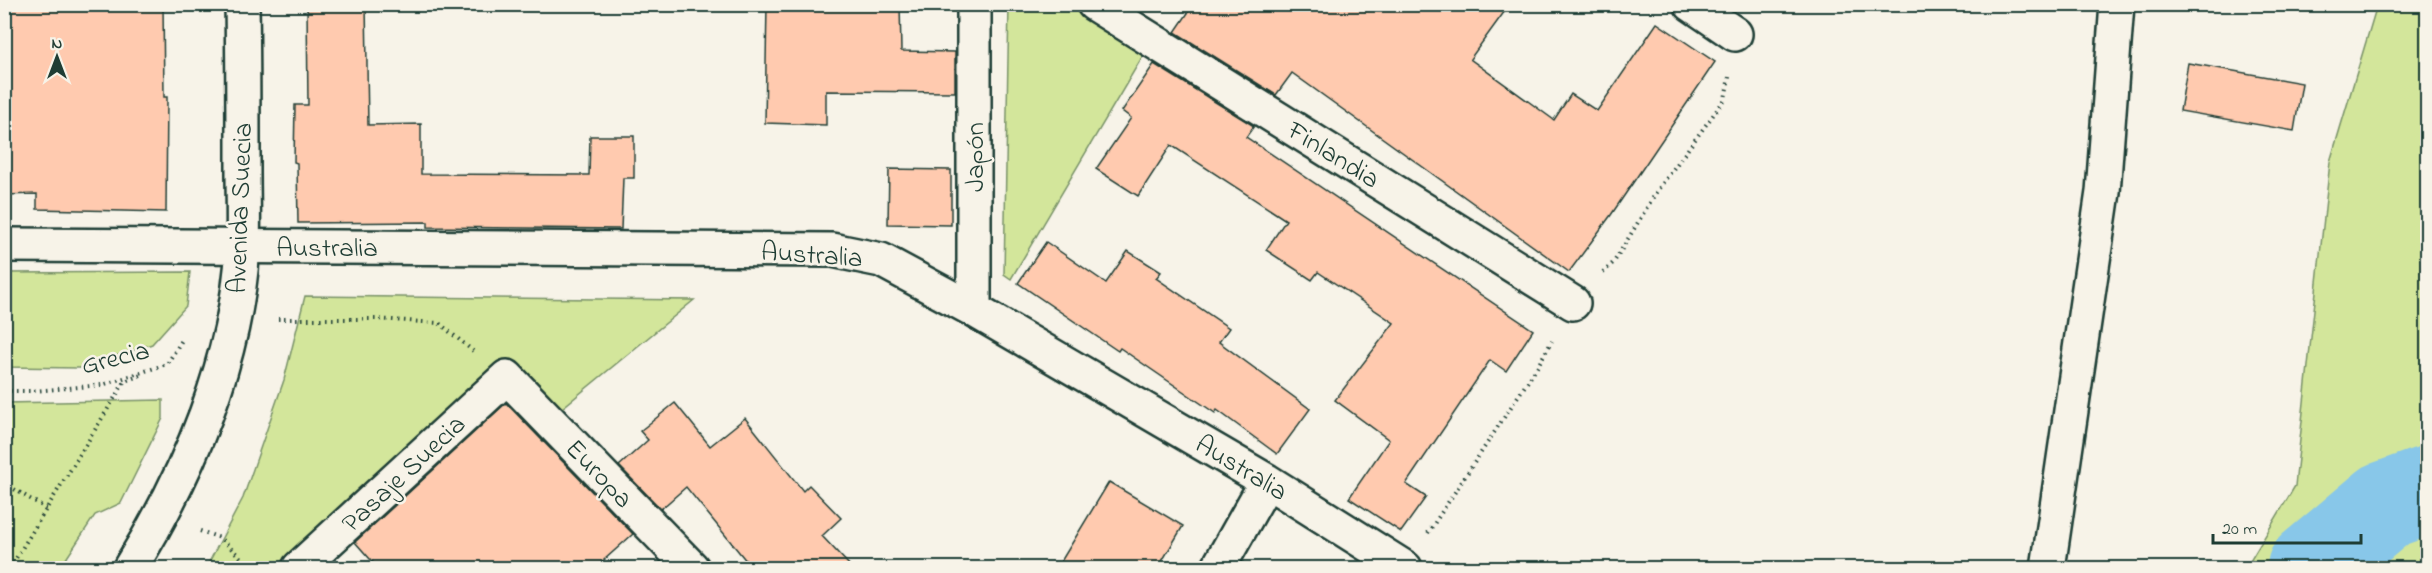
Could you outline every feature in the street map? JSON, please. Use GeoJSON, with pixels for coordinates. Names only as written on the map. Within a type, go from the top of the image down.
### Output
{"type":"FeatureCollection","features":[{"type":"Feature","properties":{"kind":"street","name":"Avenida Suecia"},"geometry":{"type":"LineString","coordinates":[[130,568],[152,533],[180,479],[203,423],[222,365],[234,309],[243,246],[242,4]]}},
{"type":"Feature","properties":{"kind":"street","name":"Japón"},"geometry":{"type":"LineString","coordinates":[[974,4],[974,310]]}},
{"type":"Feature","properties":{"kind":"street","name":"Finlandia"},"geometry":{"type":"LineString","coordinates":[[1094,4],[1574,303]]}},
{"type":"Feature","properties":{"kind":"street"},"geometry":{"type":"LineString","coordinates":[[1691,4],[1735,34]]}},
{"type":"Feature","properties":{"kind":"street"},"geometry":{"type":"LineString","coordinates":[[2048,568],[2103,192],[2117,4]]}},
{"type":"Feature","properties":{"kind":"street","name":"Australia"},"geometry":{"type":"LineString","coordinates":[[4,245],[832,250],[881,260],[974,310],[1267,481],[1405,568]]}},
{"type":"Feature","properties":{"kind":"street","name":"Pasaje Suecia"},"geometry":{"type":"LineString","coordinates":[[308,565],[507,377]]}},
{"type":"Feature","properties":{"kind":"street","name":"Europa"},"geometry":{"type":"LineString","coordinates":[[507,377],[692,568]]}},
{"type":"Feature","properties":{"kind":"street"},"geometry":{"type":"LineString","coordinates":[[1218,568],[1267,481]]}},
{"type":"Feature","properties":{"kind":"path"},"geometry":{"type":"LineString","coordinates":[[234,309],[253,319],[376,319],[439,323],[507,377]]}},
{"type":"Feature","properties":{"kind":"path","name":"Grecia"},"geometry":{"type":"LineString","coordinates":[[4,390],[34,391],[102,385],[167,364],[186,335]]}},
{"type":"Feature","properties":{"kind":"path"},"geometry":{"type":"LineString","coordinates":[[10,568],[125,381],[167,364]]}},
{"type":"Feature","properties":{"kind":"path"},"geometry":{"type":"LineString","coordinates":[[4,483],[47,509]]}},
{"type":"Feature","properties":{"kind":"path"},"geometry":{"type":"LineString","coordinates":[[152,533],[178,528],[204,531],[220,538],[252,568]]}},
{"type":"Feature","properties":{"kind":"green space"},"geometry":{"type":"Polygon","coordinates":[[[1009,5],[1070,5],[1144,54],[1011,279],[1004,274],[1009,5]]]}},
{"type":"Feature","properties":{"kind":"green space"},"geometry":{"type":"Polygon","coordinates":[[[2377,5],[2427,5],[2427,568],[2246,568],[2295,486],[2330,162],[2377,5]]]}},
{"type":"Feature","properties":{"kind":"green space"},"geometry":{"type":"Polygon","coordinates":[[[190,272],[186,306],[152,344],[80,368],[5,367],[5,273],[190,272]]]}},
{"type":"Feature","properties":{"kind":"green space"},"geometry":{"type":"Polygon","coordinates":[[[305,296],[694,300],[556,413],[496,367],[284,568],[206,568],[243,498],[284,380],[305,296]]]}},
{"type":"Feature","properties":{"kind":"green space"},"geometry":{"type":"Polygon","coordinates":[[[163,400],[163,418],[121,503],[95,515],[60,568],[5,568],[5,403],[163,400]]]}},
{"type":"Feature","properties":{"kind":"building"},"geometry":{"type":"Polygon","coordinates":[[[4,4],[163,4],[164,97],[167,97],[166,212],[37,209],[37,194],[4,195],[4,4]]]}},
{"type":"Feature","properties":{"kind":"building"},"geometry":{"type":"Polygon","coordinates":[[[307,4],[366,4],[368,125],[421,124],[421,174],[589,175],[590,136],[634,136],[634,178],[623,178],[621,229],[428,227],[428,222],[298,223],[297,163],[294,162],[295,105],[308,105],[307,4]]]}},
{"type":"Feature","properties":{"kind":"building"},"geometry":{"type":"Polygon","coordinates":[[[767,4],[900,4],[901,51],[955,52],[955,92],[826,91],[826,125],[765,123],[767,4]]]}},
{"type":"Feature","properties":{"kind":"building"},"geometry":{"type":"Polygon","coordinates":[[[1194,4],[1510,4],[1470,59],[1554,120],[1571,94],[1597,111],[1657,23],[1715,62],[1611,215],[1569,272],[1292,73],[1276,95],[1175,32],[1194,4]]]}},
{"type":"Feature","properties":{"kind":"building"},"geometry":{"type":"Polygon","coordinates":[[[2188,63],[2302,83],[2294,131],[2180,111],[2188,63]]]}},
{"type":"Feature","properties":{"kind":"building"},"geometry":{"type":"Polygon","coordinates":[[[1154,64],[1254,126],[1246,137],[1533,330],[1506,371],[1490,360],[1406,484],[1426,497],[1401,532],[1349,498],[1389,440],[1335,400],[1394,323],[1318,272],[1312,280],[1266,250],[1286,220],[1171,145],[1138,196],[1096,169],[1131,118],[1122,111],[1154,64]]]}},
{"type":"Feature","properties":{"kind":"building"},"geometry":{"type":"Polygon","coordinates":[[[889,169],[951,170],[951,225],[888,224],[889,169]]]}},
{"type":"Feature","properties":{"kind":"building"},"geometry":{"type":"Polygon","coordinates":[[[1046,242],[1106,283],[1128,251],[1161,272],[1156,278],[1229,328],[1219,342],[1310,409],[1277,454],[1217,410],[1215,413],[1120,348],[1118,351],[1018,283],[1046,242]]]}},
{"type":"Feature","properties":{"kind":"building"},"geometry":{"type":"Polygon","coordinates":[[[506,403],[633,534],[595,568],[378,568],[355,542],[506,403]]]}},
{"type":"Feature","properties":{"kind":"building"},"geometry":{"type":"Polygon","coordinates":[[[675,403],[710,446],[745,418],[803,491],[809,485],[841,518],[822,536],[852,568],[752,568],[686,487],[661,509],[619,466],[648,440],[640,431],[675,403]]]}},
{"type":"Feature","properties":{"kind":"building"},"geometry":{"type":"Polygon","coordinates":[[[1109,482],[1183,526],[1158,568],[1057,568],[1109,482]]]}},
{"type":"Feature","properties":{"kind":"waterway"},"geometry":{"type":"LineString","coordinates":[[2311,568],[2386,505],[2428,490]]}}]}
